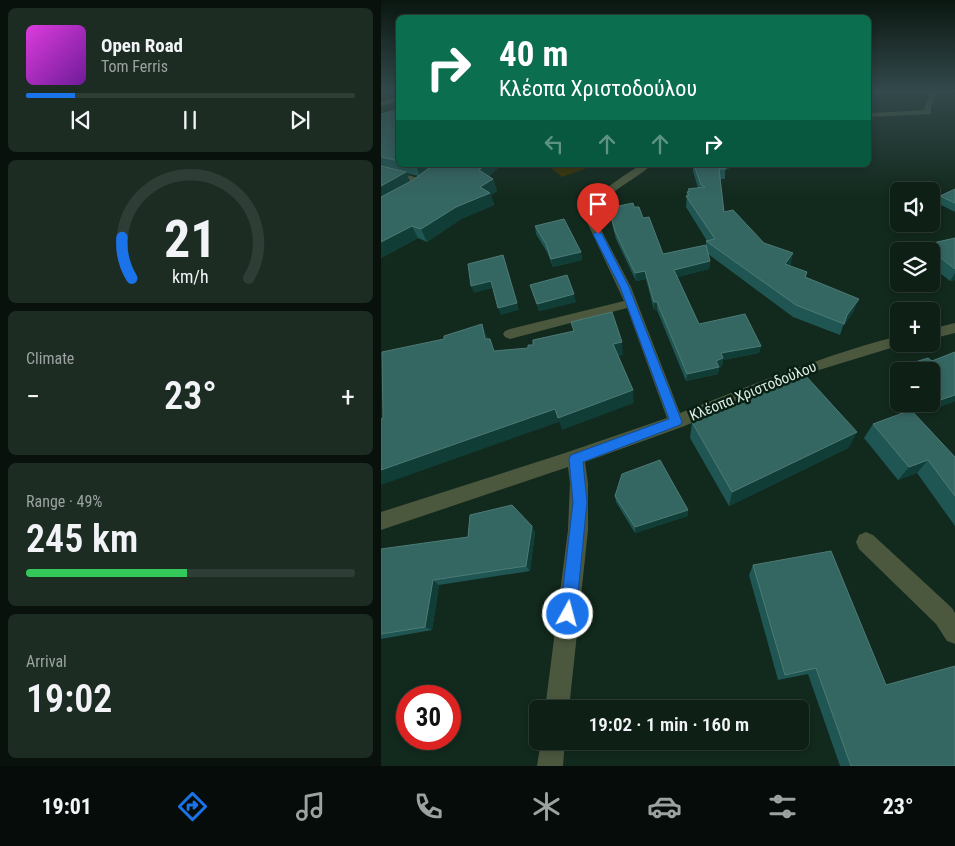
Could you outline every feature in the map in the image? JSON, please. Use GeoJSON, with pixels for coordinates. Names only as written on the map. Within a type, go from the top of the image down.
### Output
{"type":"FeatureCollection","features":[{"type":"Feature","properties":{"kind":"street"},"geometry":{"type":"LineString","coordinates":[[644,167],[598,202],[590,213],[591,220],[631,303],[676,422]]}},
{"type":"Feature","properties":{"kind":"street"},"geometry":{"type":"LineString","coordinates":[[381,171],[423,182]]}},
{"type":"Feature","properties":{"kind":"street"},"geometry":{"type":"LineString","coordinates":[[510,334],[631,303]]}},
{"type":"Feature","properties":{"kind":"street"},"geometry":{"type":"LineString","coordinates":[[940,332],[955,328]]}},
{"type":"Feature","properties":{"kind":"street","name":"Κλέοπα Χριστοδούλου"},"geometry":{"type":"LineString","coordinates":[[381,521],[576,459],[676,422],[830,359],[890,343]]}},
{"type":"Feature","properties":{"kind":"street"},"geometry":{"type":"LineString","coordinates":[[558,700],[578,530],[579,483],[576,459]]}},
{"type":"Feature","properties":{"kind":"street"},"geometry":{"type":"LineString","coordinates":[[866,542],[944,616],[955,633]]}},
{"type":"Feature","properties":{"kind":"street"},"geometry":{"type":"LineString","coordinates":[[550,766],[552,750]]}},
{"type":"Feature","properties":{"kind":"shaded area"},"geometry":{"type":"Polygon","coordinates":[[[550,167],[590,167],[562,177],[550,167]]]}},
{"type":"Feature","properties":{"kind":"building"},"geometry":{"type":"Polygon","coordinates":[[[381,126],[396,126],[396,160],[381,157],[381,126]]]}},
{"type":"Feature","properties":{"kind":"building"},"geometry":{"type":"Polygon","coordinates":[[[381,166],[406,172],[381,186],[381,166]]]}},
{"type":"Feature","properties":{"kind":"building"},"geometry":{"type":"Polygon","coordinates":[[[430,167],[483,167],[479,170],[493,179],[480,187],[490,193],[456,207],[421,229],[412,226],[381,242],[381,197],[413,180],[430,167]]]}},
{"type":"Feature","properties":{"kind":"building"},"geometry":{"type":"Polygon","coordinates":[[[695,167],[726,167],[726,169],[719,169],[724,212],[733,210],[764,243],[793,253],[785,264],[807,272],[805,277],[859,299],[847,315],[844,324],[796,305],[706,241],[715,239],[686,196],[689,195],[687,192],[690,191],[688,189],[705,187],[701,185],[695,167]]]}},
{"type":"Feature","properties":{"kind":"building"},"geometry":{"type":"Polygon","coordinates":[[[955,189],[955,203],[940,196],[955,189]]]}},
{"type":"Feature","properties":{"kind":"building"},"geometry":{"type":"Polygon","coordinates":[[[633,203],[634,207],[639,207],[643,218],[649,217],[663,254],[706,245],[710,261],[674,270],[699,324],[745,314],[761,346],[721,353],[723,358],[716,361],[719,367],[687,374],[657,302],[654,302],[645,271],[635,273],[615,231],[609,208],[633,203]]]}},
{"type":"Feature","properties":{"kind":"building"},"geometry":{"type":"Polygon","coordinates":[[[564,219],[581,252],[551,259],[546,244],[535,226],[564,219]]]}},
{"type":"Feature","properties":{"kind":"building"},"geometry":{"type":"Polygon","coordinates":[[[955,238],[955,269],[940,257],[940,242],[937,242],[955,238]]]}},
{"type":"Feature","properties":{"kind":"building"},"geometry":{"type":"Polygon","coordinates":[[[503,255],[517,303],[498,308],[491,281],[471,286],[468,264],[503,255]]]}},
{"type":"Feature","properties":{"kind":"building"},"geometry":{"type":"Polygon","coordinates":[[[567,275],[574,294],[537,304],[530,285],[567,275]]]}},
{"type":"Feature","properties":{"kind":"building"},"geometry":{"type":"Polygon","coordinates":[[[612,312],[622,342],[613,344],[633,390],[558,418],[555,409],[381,470],[381,419],[383,418],[382,352],[444,339],[444,336],[482,324],[485,339],[490,339],[494,351],[528,348],[528,345],[533,345],[533,340],[574,331],[571,322],[612,312]]]}},
{"type":"Feature","properties":{"kind":"building"},"geometry":{"type":"Polygon","coordinates":[[[955,352],[955,395],[940,400],[940,362],[915,362],[928,358],[932,361],[955,352]]]}},
{"type":"Feature","properties":{"kind":"building"},"geometry":{"type":"Polygon","coordinates":[[[805,375],[857,432],[732,492],[692,422],[805,375]]]}},
{"type":"Feature","properties":{"kind":"building"},"geometry":{"type":"Polygon","coordinates":[[[906,412],[913,412],[955,457],[955,496],[928,460],[909,467],[873,424],[906,412]]]}},
{"type":"Feature","properties":{"kind":"building"},"geometry":{"type":"Polygon","coordinates":[[[660,460],[688,510],[635,527],[615,496],[622,474],[660,460]]]}},
{"type":"Feature","properties":{"kind":"building"},"geometry":{"type":"Polygon","coordinates":[[[512,505],[532,526],[526,566],[433,580],[425,627],[381,634],[381,549],[468,537],[470,515],[512,505]]]}},
{"type":"Feature","properties":{"kind":"building"},"geometry":{"type":"Polygon","coordinates":[[[831,551],[886,685],[955,666],[955,766],[851,766],[816,668],[785,675],[753,565],[831,551]]]}},
{"type":"Feature","properties":{"kind":"route"},"geometry":{"type":"LineString","coordinates":[[568,614],[580,502],[576,459],[676,422],[625,287],[598,234]]}}]}
